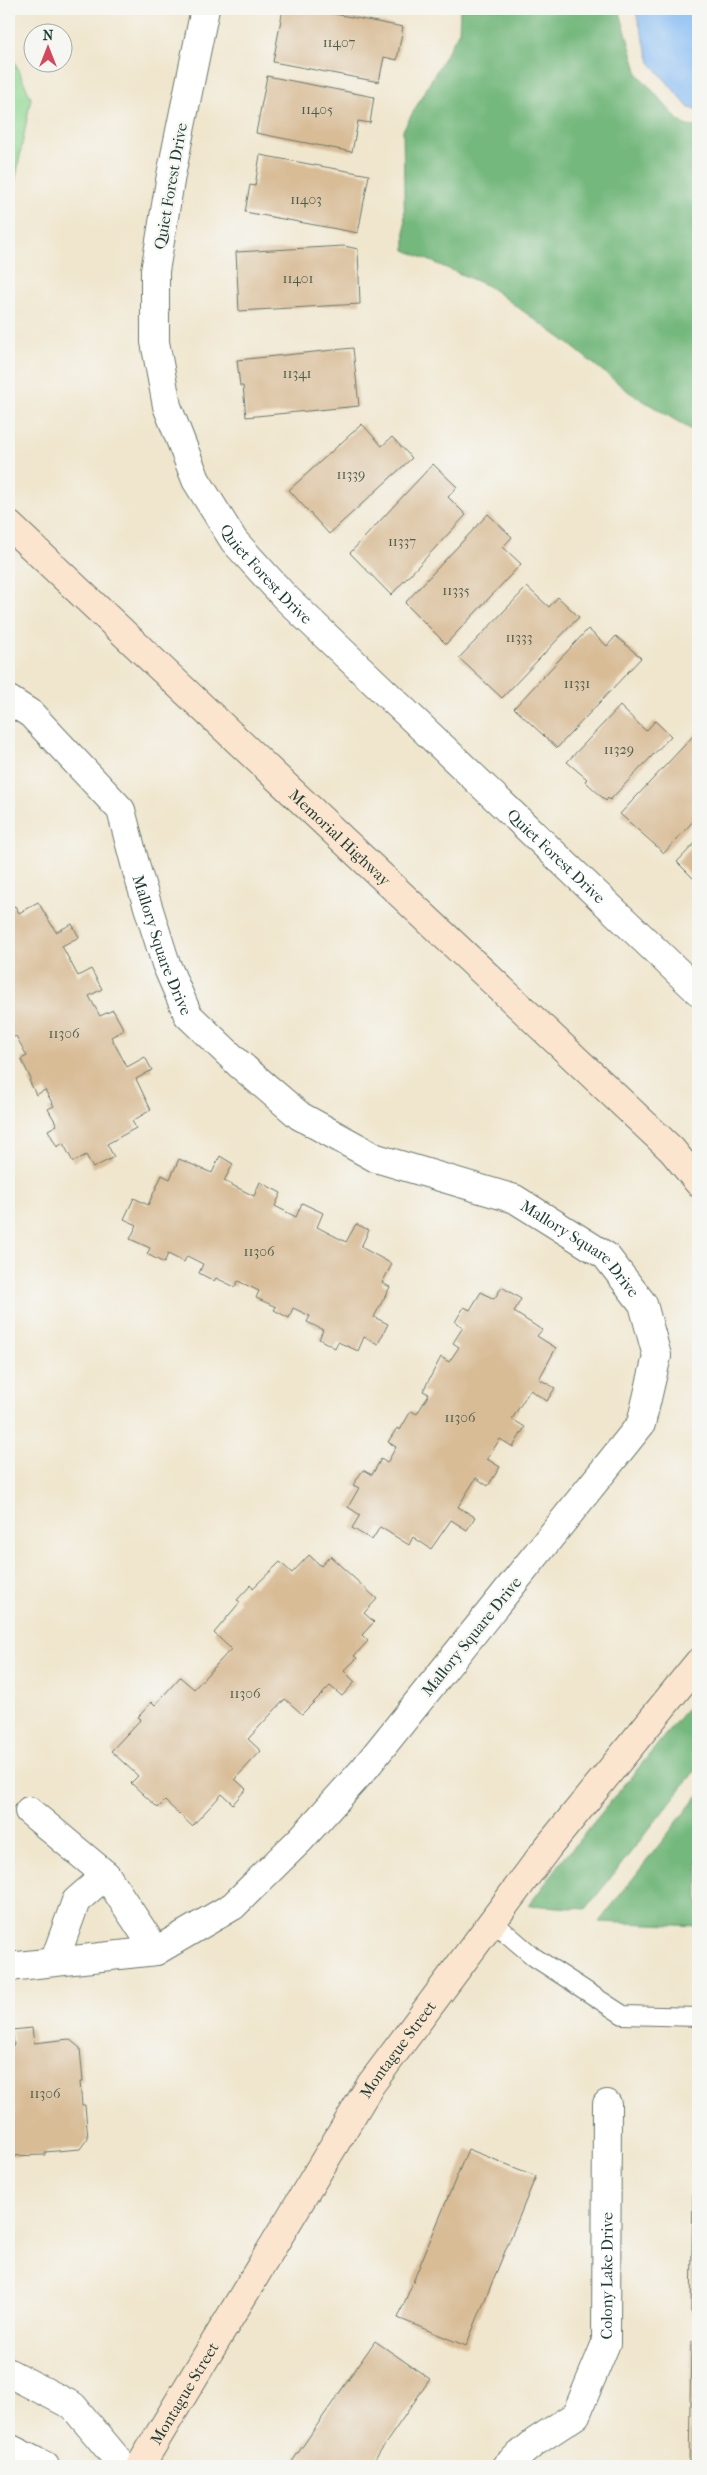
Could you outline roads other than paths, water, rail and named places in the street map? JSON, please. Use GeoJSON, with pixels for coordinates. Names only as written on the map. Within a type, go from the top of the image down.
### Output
{"type":"FeatureCollection","features":[{"type":"Feature","properties":{"kind":"street","name":"Quiet Forest Drive"},"geometry":{"type":"LineString","coordinates":[[205,9],[171,175],[154,271],[154,342],[168,406],[196,480],[234,541],[285,596],[698,991]]}},
{"type":"Feature","properties":{"kind":"street","name":"Memorial Highway"},"geometry":{"type":"LineString","coordinates":[[9,525],[672,1150],[698,1182]]}},
{"type":"Feature","properties":{"kind":"street","name":"Mallory Square Drive"},"geometry":{"type":"LineString","coordinates":[[9,700],[31,714],[121,810],[138,875],[166,964],[188,1015],[238,1063],[300,1116],[376,1158],[515,1199],[606,1256],[643,1304],[657,1356],[641,1424],[365,1768],[301,1838],[232,1906],[156,1951],[9,1967]]}},
{"type":"Feature","properties":{"kind":"street","name":"Memorial Highway"},"geometry":{"type":"LineString","coordinates":[[672,1150],[698,1166]]}},
{"type":"Feature","properties":{"kind":"street","name":"Montague Street"},"geometry":{"type":"LineString","coordinates":[[140,2466],[371,2084],[548,1847],[698,1663]]}},
{"type":"Feature","properties":{"kind":"street"},"geometry":{"type":"LineString","coordinates":[[29,1811],[106,1875],[156,1951]]}},
{"type":"Feature","properties":{"kind":"street"},"geometry":{"type":"LineString","coordinates":[[54,1962],[76,1901],[106,1875]]}},
{"type":"Feature","properties":{"kind":"street","name":"Colony Lake Drive"},"geometry":{"type":"LineString","coordinates":[[506,2466],[535,2442],[576,2415],[606,2343],[607,2104]]}},
{"type":"Feature","properties":{"kind":"street"},"geometry":{"type":"LineString","coordinates":[[9,2372],[73,2406],[123,2466]]}},
{"type":"Feature","properties":{"kind":"street"},"geometry":{"type":"LineString","coordinates":[[9,2448],[45,2466]]}},
{"type":"Feature","properties":{"kind":"lane"},"geometry":{"type":"LineString","coordinates":[[492,1921],[534,1957],[623,2016],[698,2016]]}},
{"type":"Feature","properties":{"kind":"water"},"geometry":{"type":"Polygon","coordinates":[[[635,9],[698,9],[698,109],[689,108],[650,62],[635,9]]]}}]}
